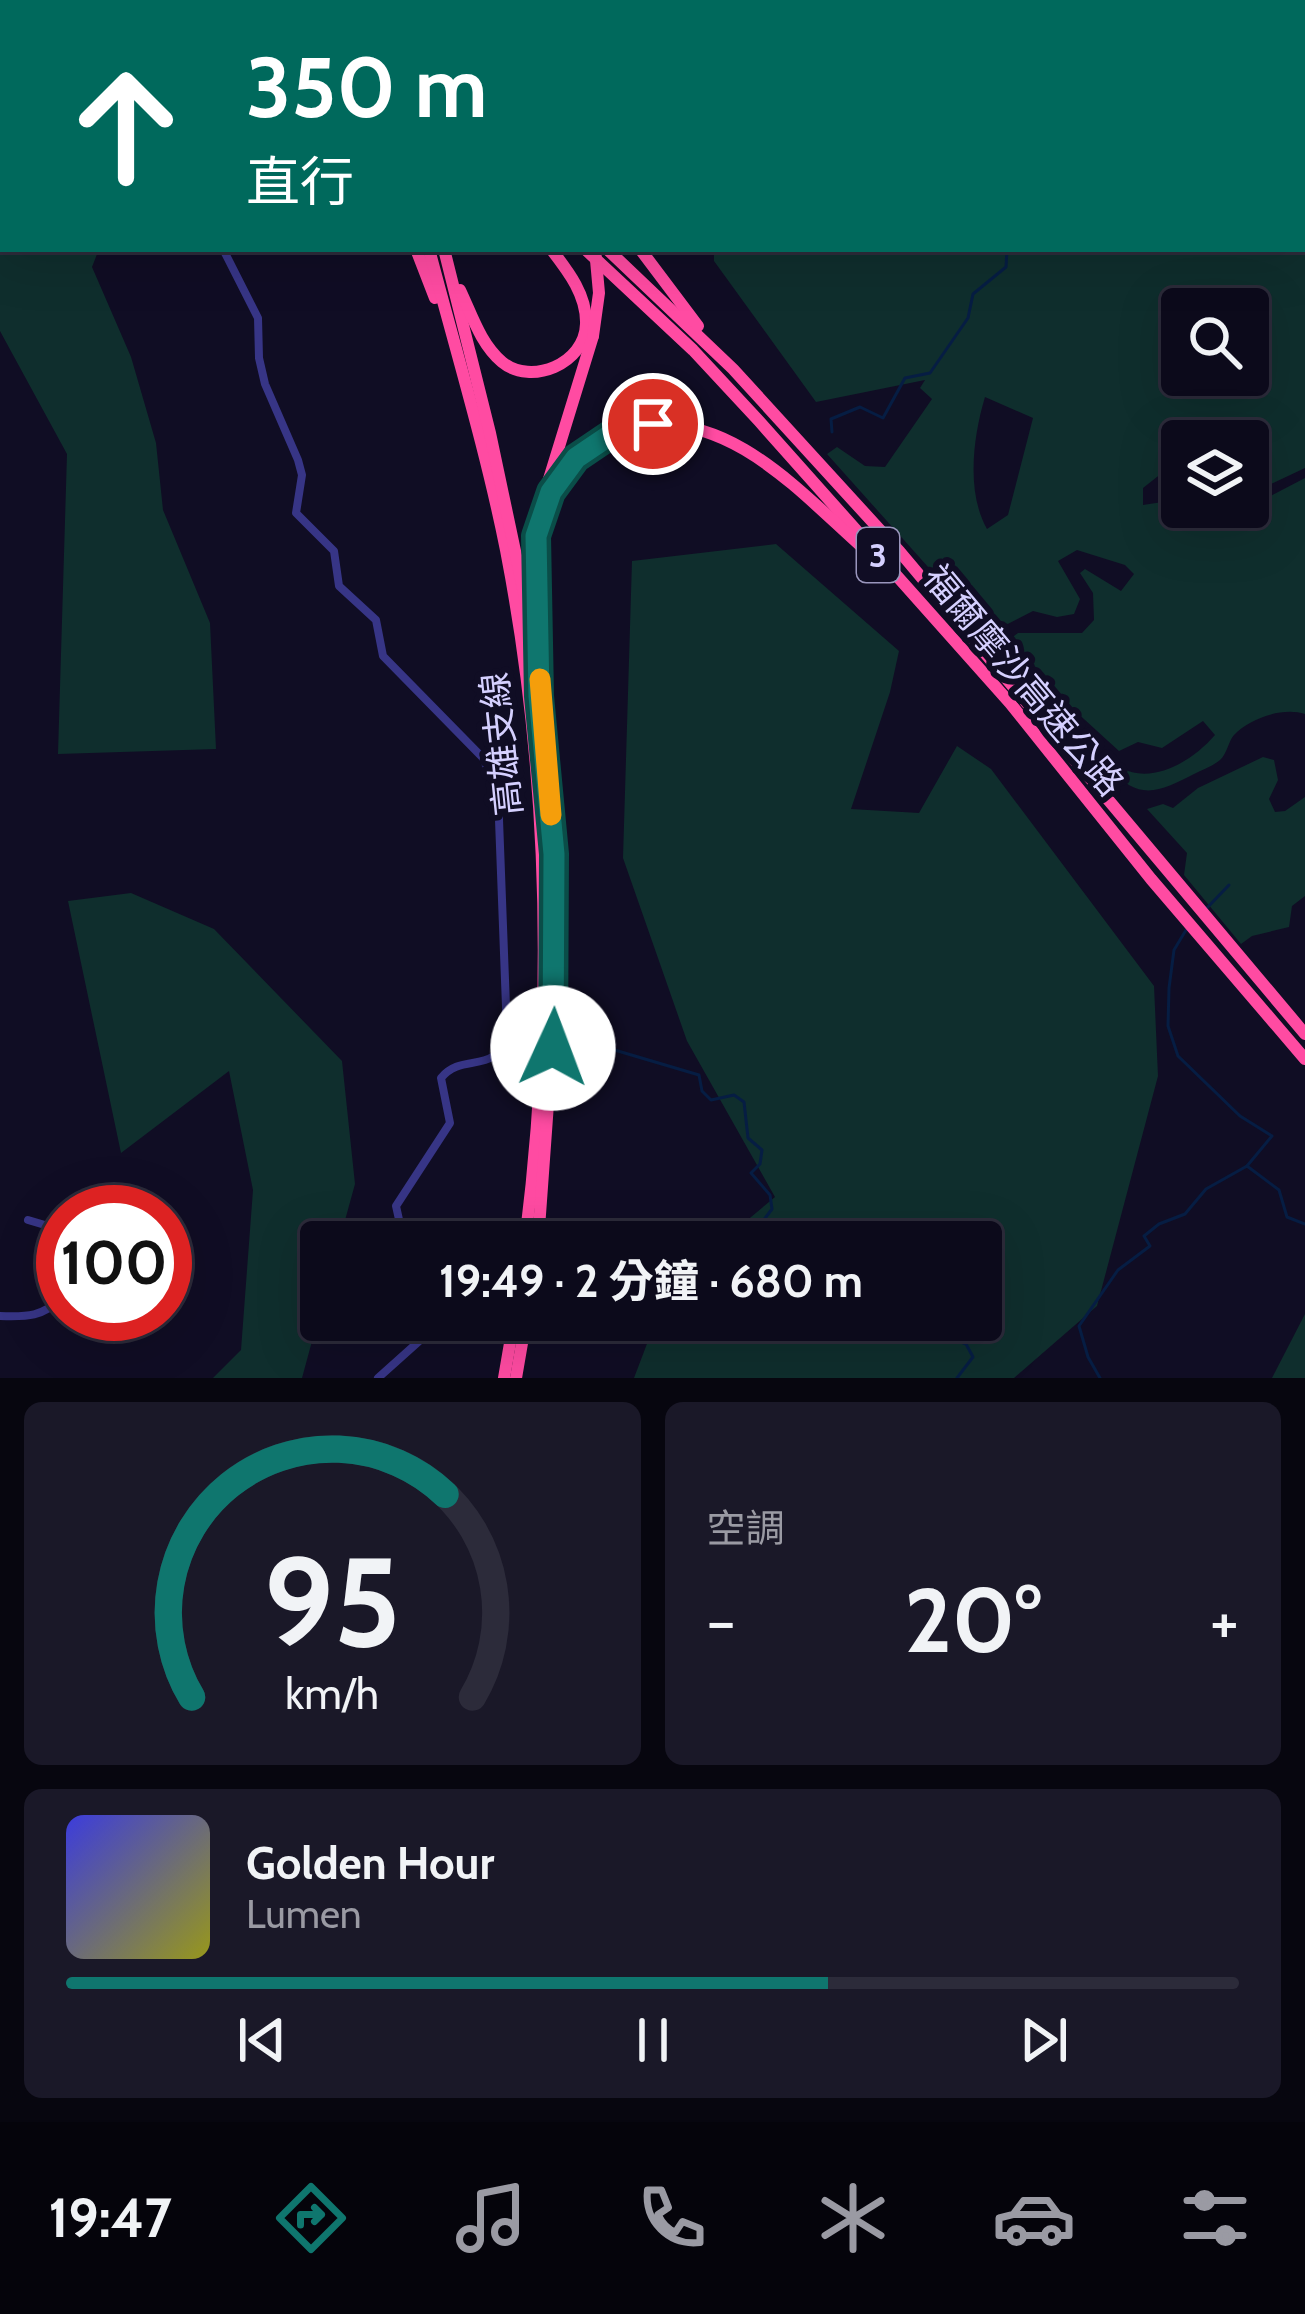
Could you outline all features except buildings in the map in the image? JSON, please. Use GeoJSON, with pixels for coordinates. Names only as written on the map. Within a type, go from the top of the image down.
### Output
{"type":"FeatureCollection","features":[{"type":"Feature","properties":{"kind":"highway"},"geometry":{"type":"LineString","coordinates":[[417,252],[450,349],[458,358]]}},
{"type":"Feature","properties":{"kind":"highway","name":"高雄支線"},"geometry":{"type":"LineString","coordinates":[[430,252],[506,549],[538,796],[544,1016],[527,1221]]}},
{"type":"Feature","properties":{"kind":"highway"},"geometry":{"type":"LineString","coordinates":[[446,255],[485,344],[506,365],[526,373],[548,371],[578,348],[586,325],[578,289],[553,252]]}},
{"type":"Feature","properties":{"kind":"highway","name":"福爾摩沙高速公路"},"geometry":{"type":"LineString","coordinates":[[588,252],[706,364],[1157,874],[1305,1034]]}},
{"type":"Feature","properties":{"kind":"highway"},"geometry":{"type":"LineString","coordinates":[[539,696],[536,536],[593,336],[599,293],[595,252]]}},
{"type":"Feature","properties":{"kind":"highway","name":"福爾摩沙高速公路"},"geometry":{"type":"LineString","coordinates":[[610,252],[733,369],[912,566],[1119,809],[1157,874],[1305,1060]]}},
{"type":"Feature","properties":{"kind":"highway"},"geometry":{"type":"LineString","coordinates":[[642,252],[733,369]]}},
{"type":"Feature","properties":{"kind":"highway","name":"高雄支線"},"geometry":{"type":"LineString","coordinates":[[446,255],[529,616],[539,696],[554,854],[556,993],[540,1221]]}},
{"type":"Feature","properties":{"kind":"highway"},"geometry":{"type":"LineString","coordinates":[[536,536],[551,492],[591,445],[630,428],[681,423],[722,437],[762,462],[886,565]]}},
{"type":"Feature","properties":{"kind":"highway"},"geometry":{"type":"LineString","coordinates":[[504,1378],[510,1341]]}},
{"type":"Feature","properties":{"kind":"highway"},"geometry":{"type":"LineString","coordinates":[[516,1378],[522,1341]]}},
{"type":"Feature","properties":{"kind":"street"},"geometry":{"type":"LineString","coordinates":[[225,252],[258,318],[265,384],[298,460],[302,475],[296,513],[334,550],[339,586],[376,620],[383,656],[483,758],[498,793],[507,1033],[493,1058],[453,1066],[441,1078],[450,1124],[396,1206],[399,1221]]}},
{"type":"Feature","properties":{"kind":"street"},"geometry":{"type":"LineString","coordinates":[[28,1220],[36,1222]]}},
{"type":"Feature","properties":{"kind":"street"},"geometry":{"type":"LineString","coordinates":[[0,1316],[36,1316]]}},
{"type":"Feature","properties":{"kind":"street"},"geometry":{"type":"LineString","coordinates":[[378,1378],[420,1341]]}},
{"type":"Feature","properties":{"kind":"green space"},"geometry":{"type":"Polygon","coordinates":[[[0,252],[98,252],[92,267],[131,357],[156,443],[163,510],[210,623],[216,749],[58,754],[67,454],[0,331],[0,252]]]}},
{"type":"Feature","properties":{"kind":"green space"},"geometry":{"type":"Polygon","coordinates":[[[714,252],[1305,252],[1305,468],[1269,485],[1269,420],[1161,420],[1161,474],[1143,488],[1143,505],[1161,502],[1161,528],[1269,528],[1269,497],[1305,478],[1305,714],[1277,713],[1258,719],[1234,735],[1217,762],[1171,785],[1150,790],[1130,786],[1110,767],[1112,761],[1138,773],[1166,770],[1215,735],[1203,721],[1162,748],[1138,742],[1119,751],[1073,709],[1046,702],[1006,642],[1018,633],[1082,633],[1094,620],[1093,593],[1080,573],[1085,569],[1121,591],[1134,574],[1125,565],[1077,550],[1058,561],[1080,599],[1074,614],[1057,617],[1033,611],[988,634],[827,454],[837,447],[865,466],[885,467],[932,399],[920,388],[925,380],[816,402],[714,261],[714,252]],[[985,397],[977,429],[976,498],[987,529],[1008,515],[1033,418],[985,397]]]}},
{"type":"Feature","properties":{"kind":"green space"},"geometry":{"type":"Polygon","coordinates":[[[776,544],[899,651],[851,809],[919,813],[957,746],[991,769],[1154,986],[1158,1076],[1097,1306],[1014,1378],[634,1378],[648,1341],[1002,1341],[1002,1221],[746,1221],[775,1197],[687,1041],[623,858],[632,561],[776,544]]]}},
{"type":"Feature","properties":{"kind":"green space"},"geometry":{"type":"Polygon","coordinates":[[[1263,757],[1274,760],[1278,780],[1269,799],[1275,812],[1305,797],[1305,896],[1292,906],[1289,927],[1252,936],[1241,944],[1184,875],[1187,853],[1147,809],[1163,804],[1173,808],[1198,788],[1263,757]]]}},
{"type":"Feature","properties":{"kind":"green space"},"geometry":{"type":"Polygon","coordinates":[[[131,893],[214,929],[342,1061],[355,1184],[345,1221],[300,1221],[300,1341],[312,1341],[302,1378],[213,1378],[241,1350],[253,1190],[229,1071],[121,1153],[68,901],[131,893]]]}},
{"type":"Feature","properties":{"kind":"green space"},"geometry":{"type":"Polygon","coordinates":[[[1305,1314],[1305,1378],[1272,1378],[1305,1314]]]}},
{"type":"Feature","properties":{"kind":"waterway"},"geometry":{"type":"LineString","coordinates":[[832,432],[831,419],[860,407],[883,418],[905,378],[930,373],[968,318],[973,294],[1006,267],[1007,252]]}},
{"type":"Feature","properties":{"kind":"waterway"},"geometry":{"type":"LineString","coordinates":[[1205,910],[1229,885]]}},
{"type":"Feature","properties":{"kind":"waterway"},"geometry":{"type":"LineString","coordinates":[[1186,930],[1174,950],[1168,1026],[1178,1056],[1240,1116],[1272,1136],[1247,1166]]}},
{"type":"Feature","properties":{"kind":"waterway"},"geometry":{"type":"LineString","coordinates":[[601,1046],[699,1075],[702,1091],[711,1100],[734,1095],[744,1102],[748,1138],[762,1150],[760,1164],[751,1173],[770,1195],[772,1209],[763,1221]]}},
{"type":"Feature","properties":{"kind":"waterway"},"geometry":{"type":"LineString","coordinates":[[1100,1378],[1079,1326],[1118,1270],[1150,1246],[1144,1236],[1159,1224],[1185,1214],[1206,1189],[1247,1166],[1279,1190],[1287,1217],[1305,1224]]}},
{"type":"Feature","properties":{"kind":"waterway"},"geometry":{"type":"LineString","coordinates":[[957,1378],[973,1357],[966,1344],[958,1341]]}},
{"type":"Feature","properties":{"kind":"slow traffic"},"geometry":{"type":"LineString","coordinates":[[540,679],[551,815]]}},
{"type":"Feature","properties":{"kind":"route"},"geometry":{"type":"LineString","coordinates":[[553,1048],[554,854],[539,696],[536,536],[551,492],[576,458],[613,433],[653,424]]}}]}
